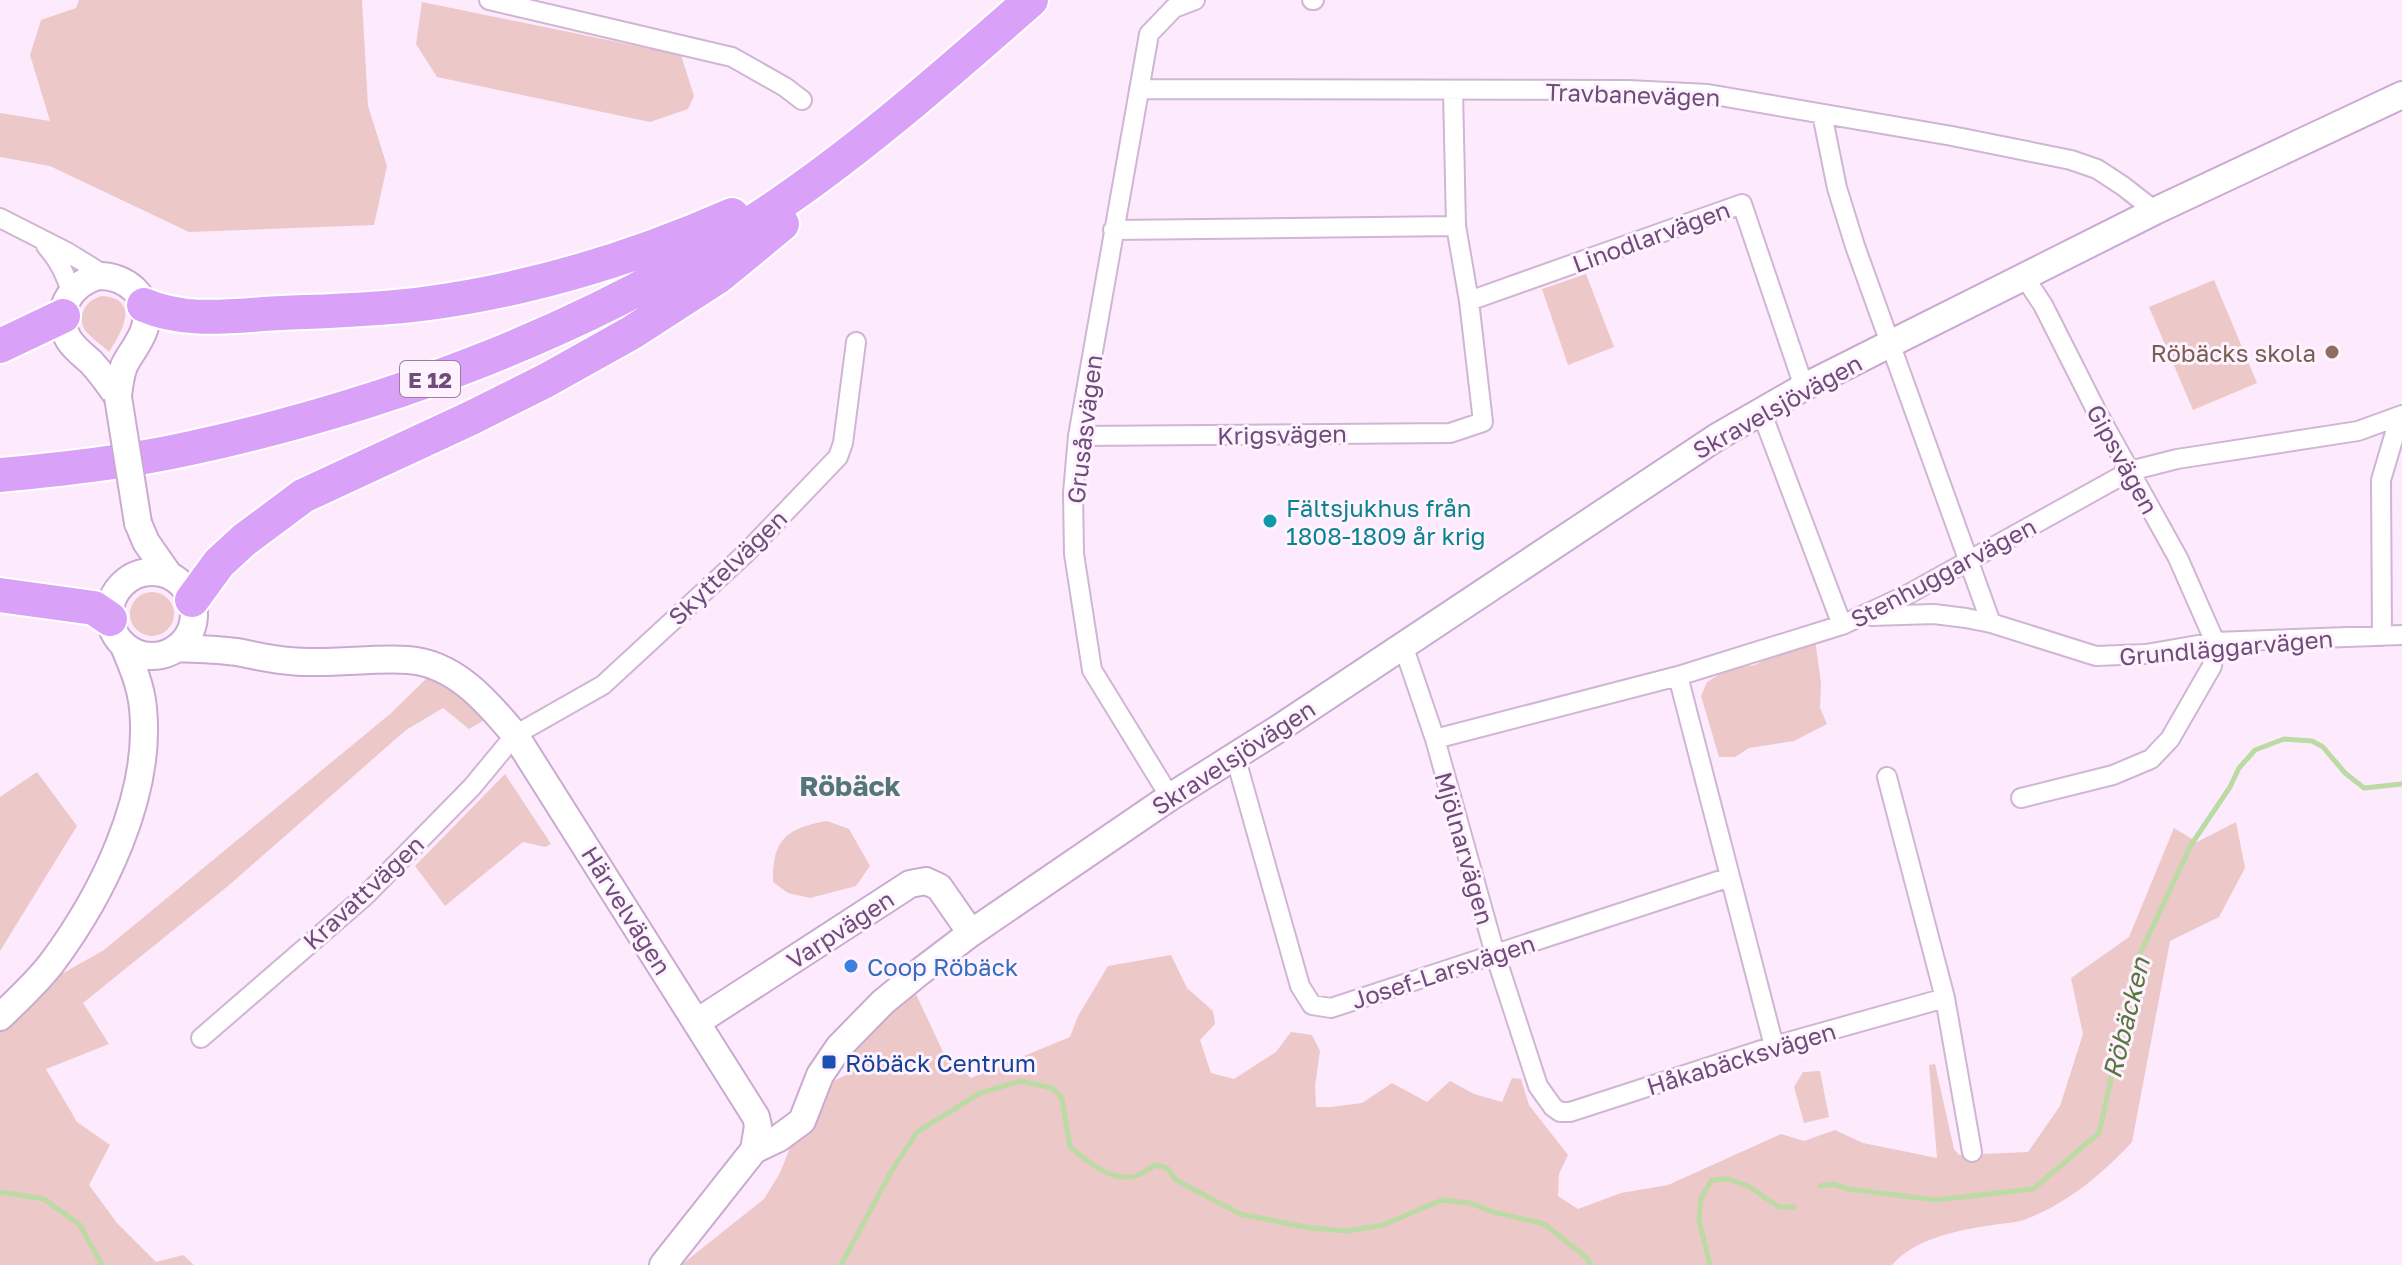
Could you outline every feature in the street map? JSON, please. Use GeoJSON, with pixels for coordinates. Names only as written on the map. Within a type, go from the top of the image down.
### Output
{"type":"FeatureCollection","features":[{"type":"Feature","properties":{"kind":"highway","name":"E 12"},"geometry":{"type":"LineString","coordinates":[[0,475],[96,465],[189,449],[341,409],[454,371],[619,299],[755,221],[880,130],[1031,0]]}},
{"type":"Feature","properties":{"kind":"highway","name":"E 12"},"geometry":{"type":"LineString","coordinates":[[0,490],[94,479],[258,447],[430,394],[533,354],[623,311],[779,226],[903,137],[1058,0]]}},
{"type":"Feature","properties":{"kind":"highway"},"geometry":{"type":"LineString","coordinates":[[144,305],[162,313],[193,317],[388,307],[500,292],[561,278],[641,252],[698,230],[819,174]]}},
{"type":"Feature","properties":{"kind":"highway"},"geometry":{"type":"LineString","coordinates":[[185,599],[235,548],[303,496],[471,418],[618,340],[719,276],[779,226]]}},
{"type":"Feature","properties":{"kind":"highway"},"geometry":{"type":"LineString","coordinates":[[0,346],[67,304]]}},
{"type":"Feature","properties":{"kind":"highway"},"geometry":{"type":"LineString","coordinates":[[0,595],[94,608],[117,631]]}},
{"type":"Feature","properties":{"kind":"street"},"geometry":{"type":"LineString","coordinates":[[489,0],[732,57],[802,100]]}},
{"type":"Feature","properties":{"kind":"street","name":"Grusåsvägen"},"geometry":{"type":"LineString","coordinates":[[1170,797],[1092,670],[1074,554],[1073,493],[1078,436],[1149,34],[1174,8],[1195,0]]}},
{"type":"Feature","properties":{"kind":"street","name":"Travbanevägen"},"geometry":{"type":"LineString","coordinates":[[1139,89],[1628,90],[1708,94],[2071,160],[2097,169],[2155,211]]}},
{"type":"Feature","properties":{"kind":"street"},"geometry":{"type":"LineString","coordinates":[[1453,91],[1456,226],[1469,301]]}},
{"type":"Feature","properties":{"kind":"street","name":"Skravelsjövägen"},"geometry":{"type":"LineString","coordinates":[[663,1265],[754,1150],[779,1138],[802,1121],[820,1075],[839,1047],[883,1002],[971,933],[1170,797],[1761,411],[2155,211],[2402,95]]}},
{"type":"Feature","properties":{"kind":"street","name":"Skravelsjövägen"},"geometry":{"type":"LineString","coordinates":[[1822,114],[1837,188],[1991,623]]}},
{"type":"Feature","properties":{"kind":"street","name":"Linodlarvägen"},"geometry":{"type":"LineString","coordinates":[[1469,301],[1742,204],[1804,387]]}},
{"type":"Feature","properties":{"kind":"street"},"geometry":{"type":"LineString","coordinates":[[0,218],[106,276],[128,284],[144,305],[144,330],[123,368],[118,397],[138,523],[137,547],[129,579]]}},
{"type":"Feature","properties":{"kind":"street"},"geometry":{"type":"LineString","coordinates":[[1113,230],[1456,226]]}},
{"type":"Feature","properties":{"kind":"street"},"geometry":{"type":"LineString","coordinates":[[31,234],[59,262],[66,277],[67,304],[63,325],[70,342],[104,376],[118,397]]}},
{"type":"Feature","properties":{"kind":"street"},"geometry":{"type":"LineString","coordinates":[[67,304],[90,278],[106,276]]}},
{"type":"Feature","properties":{"kind":"street","name":"Gipsvägen"},"geometry":{"type":"LineString","coordinates":[[2025,278],[2043,305],[2097,412],[2178,558],[2215,642]]}},
{"type":"Feature","properties":{"kind":"street","name":"Krigsvägen"},"geometry":{"type":"LineString","coordinates":[[1078,436],[1450,433],[1483,422],[1469,301]]}},
{"type":"Feature","properties":{"kind":"street","name":"Skyttelvägen"},"geometry":{"type":"LineString","coordinates":[[515,735],[603,685],[746,553],[838,457],[843,443],[856,342]]}},
{"type":"Feature","properties":{"kind":"street"},"geometry":{"type":"LineString","coordinates":[[1761,411],[1842,625]]}},
{"type":"Feature","properties":{"kind":"street","name":"Stenhuggarvägen"},"geometry":{"type":"LineString","coordinates":[[1435,739],[1678,676],[1842,625],[1905,596],[2130,471],[2177,459],[2358,431],[2401,416]]}},
{"type":"Feature","properties":{"kind":"street","name":"Stenhuggarvägen"},"geometry":{"type":"LineString","coordinates":[[2382,636],[2381,480],[2401,416]]}},
{"type":"Feature","properties":{"kind":"street"},"geometry":{"type":"LineString","coordinates":[[138,523],[151,549],[214,640],[235,652]]}},
{"type":"Feature","properties":{"kind":"street"},"geometry":{"type":"LineString","coordinates":[[143,707],[136,676],[117,631],[111,606],[115,593],[129,579],[145,572],[185,599]]}},
{"type":"Feature","properties":{"kind":"street"},"geometry":{"type":"LineString","coordinates":[[0,1017],[50,965],[93,897],[113,858],[140,775],[146,682],[168,651],[187,636],[185,599]]}},
{"type":"Feature","properties":{"kind":"street","name":"Grundläggarvägen"},"geometry":{"type":"LineString","coordinates":[[1864,616],[1934,614],[1991,623],[2096,656],[2146,654],[2215,642],[2402,635]]}},
{"type":"Feature","properties":{"kind":"street"},"geometry":{"type":"LineString","coordinates":[[117,631],[140,654],[168,651]]}},
{"type":"Feature","properties":{"kind":"street"},"geometry":{"type":"LineString","coordinates":[[2021,798],[2113,775],[2151,759],[2170,739],[2212,666],[2215,642]]}},
{"type":"Feature","properties":{"kind":"street","name":"Mjölnarvägen"},"geometry":{"type":"LineString","coordinates":[[1403,645],[1435,739],[1495,954],[1543,1096]]}},
{"type":"Feature","properties":{"kind":"street","name":"Härvelvägen"},"geometry":{"type":"LineString","coordinates":[[168,651],[235,652],[266,659],[310,662],[409,660],[440,668],[468,684],[515,735],[756,1117],[758,1126],[754,1150]]}},
{"type":"Feature","properties":{"kind":"street"},"geometry":{"type":"LineString","coordinates":[[1678,676],[1774,1046]]}},
{"type":"Feature","properties":{"kind":"street","name":"Kravattvägen"},"geometry":{"type":"LineString","coordinates":[[201,1038],[365,896],[472,787],[515,735]]}},
{"type":"Feature","properties":{"kind":"street","name":"Josef-Larsvägen"},"geometry":{"type":"LineString","coordinates":[[1235,756],[1300,986],[1312,1005],[1331,1008],[1730,877]]}},
{"type":"Feature","properties":{"kind":"street"},"geometry":{"type":"LineString","coordinates":[[1887,777],[1945,998],[1972,1152]]}},
{"type":"Feature","properties":{"kind":"street","name":"Varpvägen"},"geometry":{"type":"LineString","coordinates":[[697,1022],[910,884],[926,881],[939,887],[971,933]]}},
{"type":"Feature","properties":{"kind":"street","name":"Håkabäcksvägen"},"geometry":{"type":"LineString","coordinates":[[1543,1096],[1560,1112],[1570,1112],[1774,1046],[1945,998]]}},
{"type":"Feature","properties":{"kind":"shaded area"},"geometry":{"type":"Polygon","coordinates":[[[79,0],[362,0],[368,106],[387,166],[374,225],[189,232],[50,166],[0,157],[0,113],[50,121],[30,55],[41,20],[76,8],[79,0]]]}},
{"type":"Feature","properties":{"kind":"shaded area"},"geometry":{"type":"Polygon","coordinates":[[[422,2],[681,55],[694,96],[688,109],[650,122],[437,77],[416,44],[422,2]]]}},
{"type":"Feature","properties":{"kind":"shaded area"},"geometry":{"type":"Polygon","coordinates":[[[1586,274],[1614,347],[1568,365],[1542,289],[1586,274]]]}},
{"type":"Feature","properties":{"kind":"shaded area"},"geometry":{"type":"Polygon","coordinates":[[[2214,280],[2257,383],[2193,410],[2149,307],[2214,280]]]}},
{"type":"Feature","properties":{"kind":"shaded area"},"geometry":{"type":"Polygon","coordinates":[[[102,296],[114,298],[122,303],[125,310],[123,327],[109,352],[85,330],[82,319],[84,308],[102,296]]]}},
{"type":"Feature","properties":{"kind":"shaded area"},"geometry":{"type":"Polygon","coordinates":[[[152,592],[167,599],[174,614],[167,629],[152,636],[137,629],[130,614],[137,599],[152,592]]]}},
{"type":"Feature","properties":{"kind":"shaded area"},"geometry":{"type":"Polygon","coordinates":[[[1815,639],[1821,683],[1820,708],[1827,724],[1794,741],[1749,748],[1735,757],[1719,757],[1701,696],[1707,682],[1728,669],[1755,665],[1815,639]]]}},
{"type":"Feature","properties":{"kind":"shaded area"},"geometry":{"type":"Polygon","coordinates":[[[428,677],[491,716],[469,729],[443,708],[406,730],[228,886],[83,1003],[109,1044],[46,1069],[77,1122],[110,1145],[89,1185],[117,1223],[156,1262],[183,1255],[194,1265],[0,1265],[0,1027],[51,980],[104,950],[390,714],[428,677]]]}},
{"type":"Feature","properties":{"kind":"shaded area"},"geometry":{"type":"Polygon","coordinates":[[[37,772],[77,826],[0,951],[0,797],[37,772]]]}},
{"type":"Feature","properties":{"kind":"shaded area"},"geometry":{"type":"Polygon","coordinates":[[[505,774],[551,844],[545,847],[523,842],[445,906],[415,866],[505,774]]]}},
{"type":"Feature","properties":{"kind":"shaded area"},"geometry":{"type":"Polygon","coordinates":[[[827,821],[849,829],[870,866],[856,886],[810,898],[788,893],[773,882],[779,846],[792,832],[827,821]]]}},
{"type":"Feature","properties":{"kind":"shaded area"},"geometry":{"type":"Polygon","coordinates":[[[2236,822],[2245,868],[2219,917],[2170,941],[2132,1142],[2085,1186],[2058,1204],[2020,1221],[1938,1237],[1913,1248],[1892,1265],[681,1265],[764,1199],[780,1173],[792,1142],[827,1084],[848,1074],[847,1050],[914,990],[944,1054],[971,1078],[1070,1037],[1078,1016],[1108,966],[1171,955],[1187,988],[1213,1011],[1215,1024],[1200,1040],[1211,1073],[1234,1079],[1276,1052],[1291,1032],[1312,1035],[1320,1051],[1315,1086],[1316,1107],[1362,1103],[1392,1083],[1427,1102],[1450,1081],[1474,1094],[1502,1102],[1512,1078],[1521,1079],[1529,1105],[1568,1155],[1559,1174],[1558,1196],[1578,1209],[1621,1193],[1668,1185],[1781,1134],[1804,1141],[1835,1130],[1863,1143],[1937,1158],[1929,1065],[1935,1064],[1954,1149],[1959,1155],[2028,1152],[2060,1106],[2083,1034],[2071,978],[2129,937],[2174,828],[2197,842],[2236,822]]]}},
{"type":"Feature","properties":{"kind":"shaded area"},"geometry":{"type":"Polygon","coordinates":[[[1820,1071],[1829,1117],[1804,1123],[1794,1087],[1803,1072],[1820,1071]]]}},
{"type":"Feature","properties":{"kind":"waterway","name":"Röbäcken"},"geometry":{"type":"LineString","coordinates":[[1820,1186],[1834,1184],[1848,1189],[1936,1200],[2033,1189],[2099,1133],[2138,958],[2191,845],[2230,787],[2239,768],[2255,750],[2284,739],[2312,741],[2323,747],[2345,773],[2364,788],[2402,784]]}},
{"type":"Feature","properties":{"kind":"waterway","name":"Röbäcken"},"geometry":{"type":"LineString","coordinates":[[841,1265],[891,1172],[917,1132],[980,1093],[1020,1081],[1052,1088],[1062,1098],[1070,1147],[1093,1165],[1119,1177],[1140,1174],[1155,1165],[1167,1168],[1176,1180],[1240,1214],[1310,1228],[1347,1231],[1383,1225],[1442,1200],[1470,1203],[1544,1224],[1586,1257],[1591,1265]]}},
{"type":"Feature","properties":{"kind":"waterway","name":"Röbäcken"},"geometry":{"type":"LineString","coordinates":[[1710,1265],[1699,1221],[1701,1198],[1712,1180],[1728,1179],[1748,1186],[1779,1207],[1794,1207]]}},
{"type":"Feature","properties":{"kind":"waterway","name":"Röbäcken"},"geometry":{"type":"LineString","coordinates":[[0,1192],[44,1199],[80,1225],[102,1265]]}},
{"type":"Feature","properties":{"kind":"place","name":"Röbäcks skola"},"geometry":{"type":"Point","coordinates":[2332,352]}},
{"type":"Feature","properties":{"kind":"place","name":"Fältsjukhus från 1808-1809 år krig"},"geometry":{"type":"Point","coordinates":[1270,521]}},
{"type":"Feature","properties":{"kind":"place","name":"Coop Röbäck"},"geometry":{"type":"Point","coordinates":[851,966]}},
{"type":"Feature","properties":{"kind":"place","name":"Röbäck Centrum"},"geometry":{"type":"Point","coordinates":[829,1062]}},
{"type":"Feature","properties":{"kind":"district","name":"Röbäck"},"geometry":{"type":"Point","coordinates":[850,785]}}]}
